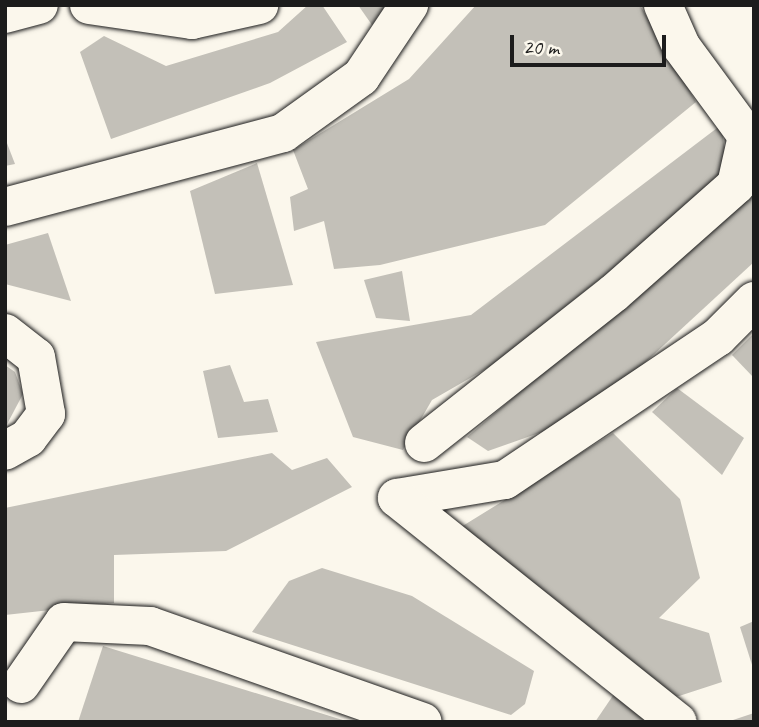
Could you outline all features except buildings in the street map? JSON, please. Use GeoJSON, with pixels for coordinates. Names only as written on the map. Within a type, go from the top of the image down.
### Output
{"type":"FeatureCollection","features":[{"type":"Feature","properties":{"kind":"street"},"geometry":{"type":"LineString","coordinates":[[5,14],[40,5]]}},
{"type":"Feature","properties":{"kind":"street"},"geometry":{"type":"LineString","coordinates":[[89,5],[192,20],[259,5]]}},
{"type":"Feature","properties":{"kind":"street"},"geometry":{"type":"LineString","coordinates":[[5,207],[283,133],[361,77],[409,5]]}},
{"type":"Feature","properties":{"kind":"street"},"geometry":{"type":"LineString","coordinates":[[424,443],[614,293],[736,185],[747,135],[681,46],[663,5]]}},
{"type":"Feature","properties":{"kind":"street"},"geometry":{"type":"LineString","coordinates":[[678,722],[397,498],[505,480],[718,337],[754,301]]}},
{"type":"Feature","properties":{"kind":"street"},"geometry":{"type":"LineString","coordinates":[[5,333],[36,357],[45,387],[46,414],[28,438],[5,451]]}},
{"type":"Feature","properties":{"kind":"street"},"geometry":{"type":"LineString","coordinates":[[21,684],[64,622],[150,626],[423,722]]}}]}
